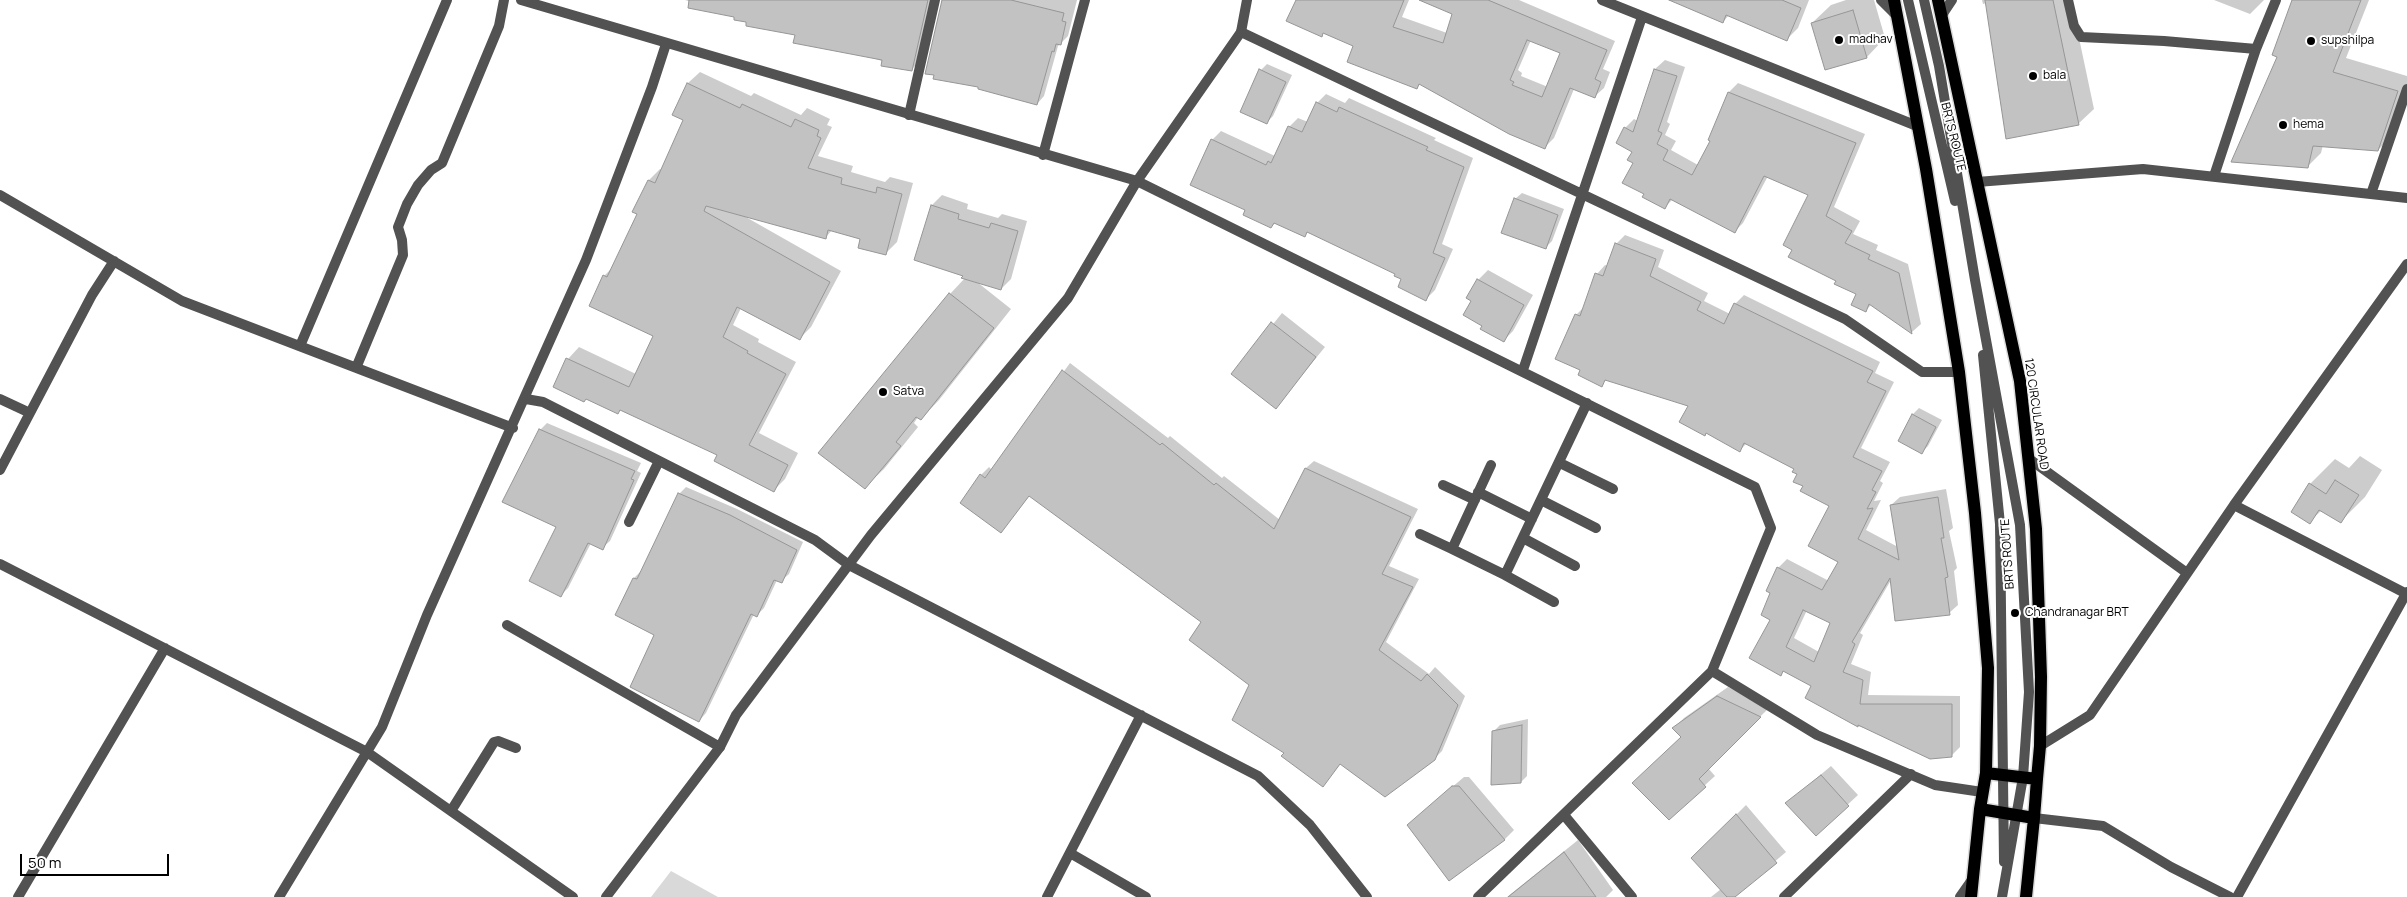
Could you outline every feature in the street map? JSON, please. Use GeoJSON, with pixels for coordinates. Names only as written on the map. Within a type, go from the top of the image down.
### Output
{"type":"FeatureCollection","features":[{"type":"Feature","properties":{"kind":"main road"},"geometry":{"type":"LineString","coordinates":[[1894,0],[1956,338],[1976,513],[1988,668],[1986,773],[1982,792],[1971,897]]}},
{"type":"Feature","properties":{"kind":"main road","name":"120 CIRCULAR ROAD"},"geometry":{"type":"LineString","coordinates":[[1938,0],[2020,381],[2036,529],[2041,677],[2040,746],[2034,818]]}},
{"type":"Feature","properties":{"kind":"main road"},"geometry":{"type":"LineString","coordinates":[[1986,773],[2037,780]]}},
{"type":"Feature","properties":{"kind":"main road"},"geometry":{"type":"LineString","coordinates":[[1980,809],[2034,818],[2026,897]]}},
{"type":"Feature","properties":{"kind":"street"},"geometry":{"type":"LineString","coordinates":[[300,346],[447,0]]}},
{"type":"Feature","properties":{"kind":"street"},"geometry":{"type":"LineString","coordinates":[[356,368],[403,255],[402,240],[398,228],[407,204],[418,185],[431,170],[442,163],[499,26],[504,0]]}},
{"type":"Feature","properties":{"kind":"street"},"geometry":{"type":"LineString","coordinates":[[521,0],[1043,155],[1137,181],[1523,370],[1755,487],[1771,528],[1712,670],[1478,897]]}},
{"type":"Feature","properties":{"kind":"street"},"geometry":{"type":"LineString","coordinates":[[909,114],[934,0]]}},
{"type":"Feature","properties":{"kind":"street"},"geometry":{"type":"LineString","coordinates":[[1043,155],[1085,0]]}},
{"type":"Feature","properties":{"kind":"street"},"geometry":{"type":"LineString","coordinates":[[606,897],[720,747],[736,715],[871,535],[1068,298],[1137,181],[1241,32],[1247,0]]}},
{"type":"Feature","properties":{"kind":"street"},"geometry":{"type":"LineString","coordinates":[[1602,0],[1917,126]]}},
{"type":"Feature","properties":{"kind":"street"},"geometry":{"type":"LineString","coordinates":[[1881,0],[1896,15]]}},
{"type":"Feature","properties":{"kind":"street","name":"BRTS ROUTE"},"geometry":{"type":"LineString","coordinates":[[1908,0],[1974,280],[2000,524],[2004,775],[2003,893]]}},
{"type":"Feature","properties":{"kind":"street","name":"BRTS ROUTE"},"geometry":{"type":"LineString","coordinates":[[1924,0],[1939,66],[1974,280],[2020,525],[2029,692],[2022,778],[2003,893]]}},
{"type":"Feature","properties":{"kind":"street"},"geometry":{"type":"LineString","coordinates":[[1942,15],[1952,0]]}},
{"type":"Feature","properties":{"kind":"street"},"geometry":{"type":"LineString","coordinates":[[2068,0],[2074,26],[2081,37],[2164,41],[2256,49]]}},
{"type":"Feature","properties":{"kind":"street"},"geometry":{"type":"LineString","coordinates":[[2214,176],[2256,49],[2276,0]]}},
{"type":"Feature","properties":{"kind":"street"},"geometry":{"type":"LineString","coordinates":[[1523,370],[1642,17]]}},
{"type":"Feature","properties":{"kind":"street"},"geometry":{"type":"LineString","coordinates":[[1241,32],[1845,320],[1922,372],[1960,372]]}},
{"type":"Feature","properties":{"kind":"street"},"geometry":{"type":"LineString","coordinates":[[279,897],[382,727],[427,615],[526,399],[586,260],[652,87],[666,44]]}},
{"type":"Feature","properties":{"kind":"street"},"geometry":{"type":"LineString","coordinates":[[2372,194],[2407,89]]}},
{"type":"Feature","properties":{"kind":"street"},"geometry":{"type":"LineString","coordinates":[[1977,182],[2143,169],[2407,198]]}},
{"type":"Feature","properties":{"kind":"street"},"geometry":{"type":"LineString","coordinates":[[2,199],[182,301],[513,428]]}},
{"type":"Feature","properties":{"kind":"street"},"geometry":{"type":"LineString","coordinates":[[0,470],[92,295],[114,261]]}},
{"type":"Feature","properties":{"kind":"street"},"geometry":{"type":"LineString","coordinates":[[2040,746],[2090,716],[2234,504],[2407,264]]}},
{"type":"Feature","properties":{"kind":"street"},"geometry":{"type":"LineString","coordinates":[[0,399],[30,413]]}},
{"type":"Feature","properties":{"kind":"street"},"geometry":{"type":"LineString","coordinates":[[526,399],[542,402],[815,540],[849,565],[1258,776],[1310,825],[1367,897]]}},
{"type":"Feature","properties":{"kind":"street"},"geometry":{"type":"LineString","coordinates":[[1505,576],[1587,403]]}},
{"type":"Feature","properties":{"kind":"street"},"geometry":{"type":"LineString","coordinates":[[2028,458],[2187,573]]}},
{"type":"Feature","properties":{"kind":"street"},"geometry":{"type":"LineString","coordinates":[[629,522],[659,461]]}},
{"type":"Feature","properties":{"kind":"street"},"geometry":{"type":"LineString","coordinates":[[1560,463],[1613,488]]}},
{"type":"Feature","properties":{"kind":"street"},"geometry":{"type":"LineString","coordinates":[[1452,549],[1492,465]]}},
{"type":"Feature","properties":{"kind":"street"},"geometry":{"type":"LineString","coordinates":[[1443,485],[1476,496],[1532,519]]}},
{"type":"Feature","properties":{"kind":"street"},"geometry":{"type":"LineString","coordinates":[[1541,500],[1596,528]]}},
{"type":"Feature","properties":{"kind":"street"},"geometry":{"type":"LineString","coordinates":[[2234,504],[2407,593],[2237,897]]}},
{"type":"Feature","properties":{"kind":"street"},"geometry":{"type":"LineString","coordinates":[[1420,534],[1554,602]]}},
{"type":"Feature","properties":{"kind":"street"},"geometry":{"type":"LineString","coordinates":[[1523,538],[1575,566]]}},
{"type":"Feature","properties":{"kind":"street"},"geometry":{"type":"LineString","coordinates":[[0,564],[367,752],[573,897]]}},
{"type":"Feature","properties":{"kind":"street"},"geometry":{"type":"LineString","coordinates":[[507,625],[720,747]]}},
{"type":"Feature","properties":{"kind":"street"},"geometry":{"type":"LineString","coordinates":[[18,897],[165,648]]}},
{"type":"Feature","properties":{"kind":"street"},"geometry":{"type":"LineString","coordinates":[[1712,670],[1817,735],[1935,785],[1982,792]]}},
{"type":"Feature","properties":{"kind":"street"},"geometry":{"type":"LineString","coordinates":[[1047,897],[1141,715]]}},
{"type":"Feature","properties":{"kind":"street"},"geometry":{"type":"LineString","coordinates":[[451,811],[494,742],[498,741],[516,748]]}},
{"type":"Feature","properties":{"kind":"street"},"geometry":{"type":"LineString","coordinates":[[1784,897],[1911,774]]}},
{"type":"Feature","properties":{"kind":"street"},"geometry":{"type":"LineString","coordinates":[[1564,815],[1632,897]]}},
{"type":"Feature","properties":{"kind":"street"},"geometry":{"type":"LineString","coordinates":[[2034,818],[2102,826],[2171,867],[2230,897]]}},
{"type":"Feature","properties":{"kind":"street"},"geometry":{"type":"LineString","coordinates":[[1070,853],[1146,897]]}},
{"type":"Feature","properties":{"kind":"street"},"geometry":{"type":"LineString","coordinates":[[1960,897],[1973,879]]}},
{"type":"Feature","properties":{"kind":"shaded area"},"geometry":{"type":"Polygon","coordinates":[[[671,871],[718,897],[651,897],[671,871]]]}},
{"type":"Feature","properties":{"kind":"building"},"geometry":{"type":"Polygon","coordinates":[[[689,0],[928,0],[912,71],[881,66],[882,60],[793,43],[795,35],[746,26],[746,22],[734,20],[734,17],[688,8],[689,0]]]}},
{"type":"Feature","properties":{"kind":"building"},"geometry":{"type":"Polygon","coordinates":[[[942,0],[1011,0],[1064,13],[1062,21],[1066,22],[1061,45],[1056,44],[1054,52],[1052,51],[1037,105],[978,89],[978,87],[933,79],[934,75],[925,74],[942,0]]]}},
{"type":"Feature","properties":{"kind":"building"},"geometry":{"type":"Polygon","coordinates":[[[1296,0],[1404,0],[1393,27],[1443,43],[1452,14],[1419,0],[1488,0],[1607,50],[1595,79],[1601,82],[1595,98],[1570,88],[1545,149],[1509,134],[1419,84],[1417,89],[1347,62],[1353,46],[1323,33],[1322,37],[1286,21],[1296,0]],[[1527,40],[1510,80],[1514,82],[1512,85],[1542,97],[1560,53],[1527,40]]]}},
{"type":"Feature","properties":{"kind":"building"},"geometry":{"type":"Polygon","coordinates":[[[1669,0],[1782,0],[1801,8],[1787,41],[1726,15],[1723,23],[1669,0]]]}},
{"type":"Feature","properties":{"kind":"building","name":"bala"},"geometry":{"type":"Polygon","coordinates":[[[1985,0],[2053,0],[2079,125],[2006,139],[1985,0]]]}},
{"type":"Feature","properties":{"kind":"building"},"geometry":{"type":"Polygon","coordinates":[[[2292,0],[2361,0],[2333,72],[2398,91],[2378,151],[2313,146],[2308,168],[2231,162],[2277,57],[2272,55],[2292,0]]]}},
{"type":"Feature","properties":{"kind":"building","name":"madhav"},"geometry":{"type":"Polygon","coordinates":[[[1853,10],[1867,58],[1825,70],[1811,23],[1853,10]]]}},
{"type":"Feature","properties":{"kind":"building"},"geometry":{"type":"Polygon","coordinates":[[[1259,69],[1286,82],[1267,124],[1240,112],[1259,69]]]}},
{"type":"Feature","properties":{"kind":"building"},"geometry":{"type":"Polygon","coordinates":[[[1654,69],[1677,76],[1658,131],[1662,133],[1657,144],[1668,150],[1663,160],[1692,175],[1710,141],[1708,140],[1728,92],[1856,143],[1826,216],[1852,231],[1845,243],[1870,255],[1868,259],[1899,273],[1912,334],[1869,304],[1866,312],[1851,305],[1856,294],[1834,284],[1836,281],[1788,257],[1792,250],[1783,245],[1808,195],[1764,176],[1735,233],[1670,199],[1665,209],[1642,197],[1644,194],[1622,183],[1633,163],[1627,160],[1632,152],[1616,143],[1624,127],[1633,132],[1654,69]]]}},
{"type":"Feature","properties":{"kind":"building"},"geometry":{"type":"Polygon","coordinates":[[[687,83],[740,108],[742,104],[791,127],[795,119],[819,130],[817,136],[821,138],[808,168],[842,178],[841,184],[876,193],[877,187],[902,194],[886,255],[858,248],[860,239],[828,230],[826,239],[706,206],[704,211],[830,282],[800,340],[737,307],[723,337],[748,351],[747,353],[786,374],[749,445],[788,465],[774,492],[714,461],[717,455],[620,410],[618,414],[586,399],[584,402],[553,387],[566,358],[629,387],[653,336],[589,306],[603,275],[607,277],[637,214],[632,212],[648,180],[655,183],[683,120],[672,115],[687,83]]]}},
{"type":"Feature","properties":{"kind":"building"},"geometry":{"type":"Polygon","coordinates":[[[1316,102],[1337,112],[1339,107],[1428,147],[1426,150],[1464,167],[1433,253],[1445,258],[1426,301],[1398,287],[1401,279],[1394,276],[1395,274],[1307,232],[1305,237],[1274,223],[1271,228],[1243,215],[1245,210],[1190,185],[1211,139],[1266,165],[1268,161],[1271,163],[1288,126],[1302,132],[1316,102]]]}},
{"type":"Feature","properties":{"kind":"building"},"geometry":{"type":"Polygon","coordinates":[[[1514,198],[1558,215],[1546,249],[1501,233],[1514,198]]]}},
{"type":"Feature","properties":{"kind":"building"},"geometry":{"type":"Polygon","coordinates":[[[931,205],[959,214],[958,219],[989,228],[991,223],[1018,231],[1001,290],[961,278],[963,276],[914,260],[931,205]]]}},
{"type":"Feature","properties":{"kind":"building"},"geometry":{"type":"Polygon","coordinates":[[[1615,243],[1656,259],[1650,276],[1701,302],[1697,310],[1724,324],[1734,303],[1873,371],[1867,382],[1886,391],[1853,457],[1882,471],[1872,490],[1876,492],[1867,509],[1873,508],[1858,539],[1899,560],[1890,505],[1938,497],[1944,538],[1941,538],[1948,577],[1945,578],[1950,615],[1895,621],[1890,578],[1852,642],[1855,644],[1843,672],[1863,680],[1860,704],[1952,704],[1952,757],[1930,759],[1858,725],[1858,727],[1805,698],[1811,686],[1783,671],[1781,676],[1749,658],[1770,620],[1761,615],[1770,593],[1766,591],[1777,567],[1822,590],[1838,562],[1808,546],[1829,506],[1800,491],[1803,486],[1793,482],[1797,474],[1792,472],[1794,469],[1744,443],[1740,452],[1706,433],[1705,436],[1679,422],[1688,406],[1605,380],[1602,387],[1578,375],[1580,370],[1555,359],[1575,314],[1580,316],[1595,273],[1603,276],[1615,243]],[[1803,610],[1786,647],[1814,662],[1830,623],[1803,610]]]}},
{"type":"Feature","properties":{"kind":"building"},"geometry":{"type":"Polygon","coordinates":[[[1477,279],[1524,305],[1504,342],[1480,329],[1482,326],[1463,315],[1471,301],[1466,298],[1477,279]]]}},
{"type":"Feature","properties":{"kind":"building","name":"Satva"},"geometry":{"type":"Polygon","coordinates":[[[949,293],[994,328],[921,420],[916,417],[896,442],[901,446],[865,489],[818,453],[949,293]]]}},
{"type":"Feature","properties":{"kind":"building"},"geometry":{"type":"Polygon","coordinates":[[[1271,322],[1316,357],[1276,409],[1231,374],[1271,322]]]}},
{"type":"Feature","properties":{"kind":"building"},"geometry":{"type":"Polygon","coordinates":[[[1062,370],[1160,445],[1162,443],[1214,485],[1216,483],[1274,529],[1305,468],[1411,517],[1382,574],[1413,587],[1379,650],[1421,681],[1427,674],[1458,705],[1435,760],[1385,797],[1340,764],[1323,787],[1281,756],[1284,753],[1232,720],[1249,685],[1189,640],[1201,622],[1029,496],[1001,533],[960,503],[980,474],[985,478],[1062,370]]]}},
{"type":"Feature","properties":{"kind":"building"},"geometry":{"type":"Polygon","coordinates":[[[1912,414],[1936,427],[1922,454],[1898,441],[1912,414]]]}},
{"type":"Feature","properties":{"kind":"building"},"geometry":{"type":"Polygon","coordinates":[[[539,429],[635,471],[631,479],[634,480],[603,550],[588,543],[561,597],[529,581],[556,527],[502,502],[539,429]]]}},
{"type":"Feature","properties":{"kind":"building"},"geometry":{"type":"Polygon","coordinates":[[[2335,480],[2359,495],[2341,523],[2319,510],[2310,524],[2291,512],[2309,483],[2326,494],[2335,480]]]}},
{"type":"Feature","properties":{"kind":"building"},"geometry":{"type":"Polygon","coordinates":[[[678,493],[730,515],[797,550],[782,583],[774,580],[757,617],[751,614],[699,722],[630,687],[654,635],[615,615],[633,578],[637,579],[678,493]]]}},
{"type":"Feature","properties":{"kind":"building"},"geometry":{"type":"Polygon","coordinates":[[[1717,696],[1761,717],[1699,779],[1706,787],[1669,820],[1632,783],[1681,737],[1672,728],[1717,696]]]}},
{"type":"Feature","properties":{"kind":"building"},"geometry":{"type":"Polygon","coordinates":[[[1522,725],[1521,783],[1491,785],[1492,731],[1522,725]]]}},
{"type":"Feature","properties":{"kind":"building"},"geometry":{"type":"Polygon","coordinates":[[[1821,775],[1849,806],[1816,836],[1785,803],[1821,775]]]}},
{"type":"Feature","properties":{"kind":"building"},"geometry":{"type":"Polygon","coordinates":[[[1452,786],[1459,786],[1505,840],[1449,881],[1407,825],[1452,786]]]}},
{"type":"Feature","properties":{"kind":"building"},"geometry":{"type":"Polygon","coordinates":[[[1736,814],[1777,863],[1735,897],[1727,897],[1691,858],[1736,814]]]}},
{"type":"Feature","properties":{"kind":"building"},"geometry":{"type":"Polygon","coordinates":[[[1564,852],[1596,897],[1508,897],[1564,852]]]}},
{"type":"Feature","properties":{"kind":"place","name":"madhav"},"geometry":{"type":"Point","coordinates":[1839,40]}},
{"type":"Feature","properties":{"kind":"place","name":"supshilpa"},"geometry":{"type":"Point","coordinates":[2311,41]}},
{"type":"Feature","properties":{"kind":"place","name":"bala"},"geometry":{"type":"Point","coordinates":[2033,76]}},
{"type":"Feature","properties":{"kind":"place","name":"hema"},"geometry":{"type":"Point","coordinates":[2283,125]}},
{"type":"Feature","properties":{"kind":"place","name":"Satva"},"geometry":{"type":"Point","coordinates":[883,392]}},
{"type":"Feature","properties":{"kind":"place","name":"Chandranagar BRT"},"geometry":{"type":"Point","coordinates":[2015,613]}}]}
